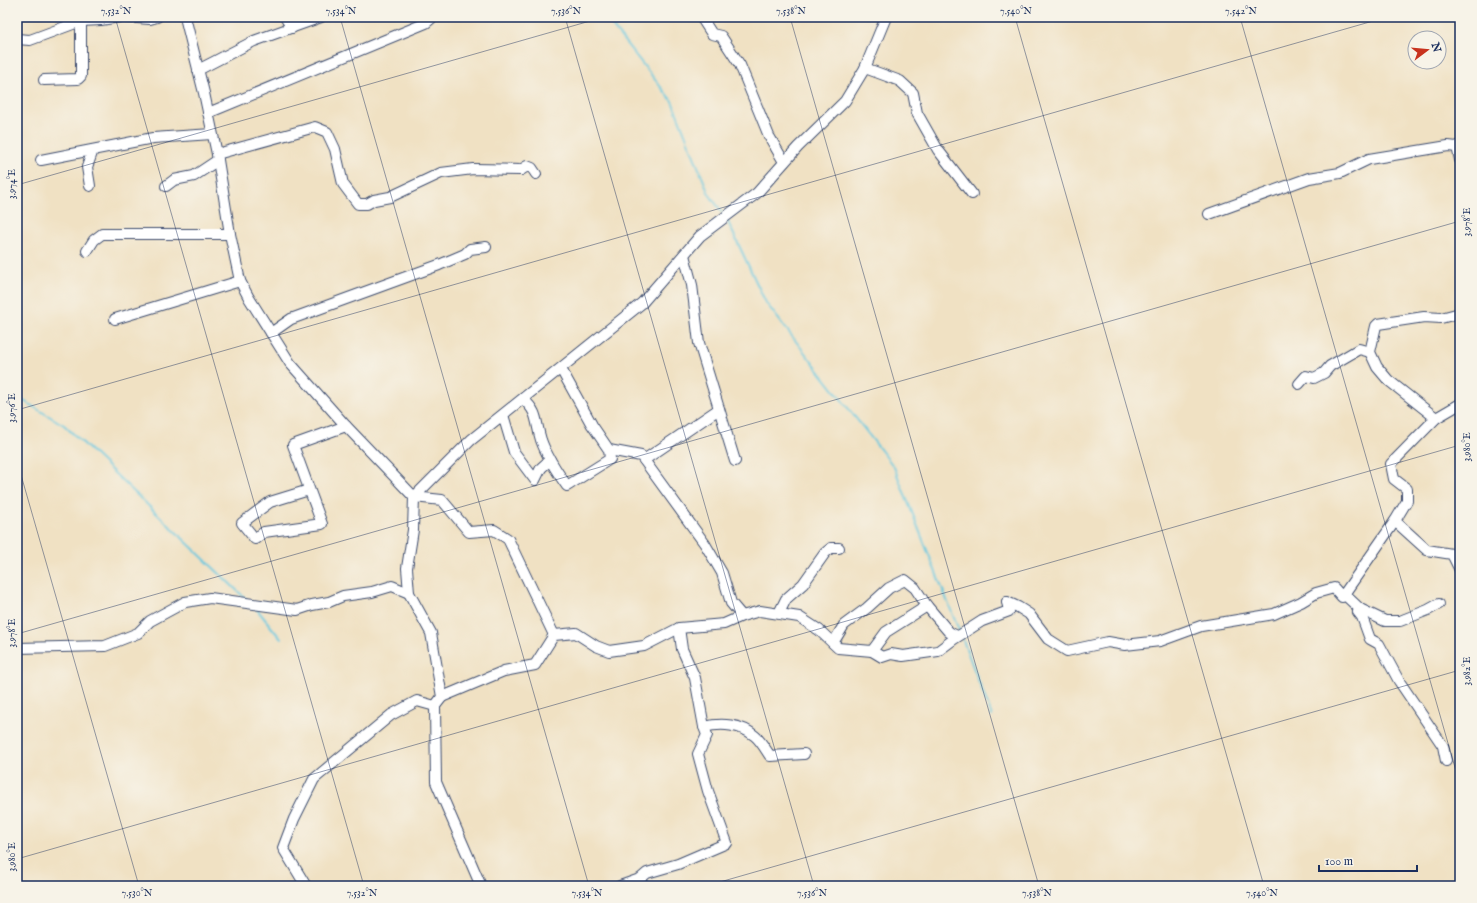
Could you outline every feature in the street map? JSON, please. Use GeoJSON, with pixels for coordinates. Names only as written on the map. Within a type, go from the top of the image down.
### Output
{"type":"FeatureCollection","features":[{"type":"Feature","properties":{"kind":"street"},"geometry":{"type":"LineString","coordinates":[[17,39],[30,40],[81,19],[101,20],[119,17]]}},
{"type":"Feature","properties":{"kind":"street"},"geometry":{"type":"LineString","coordinates":[[124,17],[150,20],[157,17]]}},
{"type":"Feature","properties":{"kind":"street"},"geometry":{"type":"LineString","coordinates":[[185,17],[218,157],[230,234],[240,281],[249,298],[290,363],[346,426],[414,498],[442,500],[469,532],[494,530],[508,539],[554,635]]}},
{"type":"Feature","properties":{"kind":"street"},"geometry":{"type":"LineString","coordinates":[[285,17],[292,28]]}},
{"type":"Feature","properties":{"kind":"street"},"geometry":{"type":"LineString","coordinates":[[198,70],[254,41],[321,17]]}},
{"type":"Feature","properties":{"kind":"street"},"geometry":{"type":"LineString","coordinates":[[208,113],[426,23],[433,17]]}},
{"type":"Feature","properties":{"kind":"street"},"geometry":{"type":"LineString","coordinates":[[702,17],[712,34],[721,36],[740,64],[769,136],[784,162]]}},
{"type":"Feature","properties":{"kind":"street"},"geometry":{"type":"LineString","coordinates":[[442,697],[431,633],[409,593],[408,568],[413,530],[414,498],[471,440],[642,303],[700,236],[757,193],[784,162],[845,101],[865,68],[886,17]]}},
{"type":"Feature","properties":{"kind":"street"},"geometry":{"type":"LineString","coordinates":[[44,80],[78,79],[81,76],[81,19]]}},
{"type":"Feature","properties":{"kind":"street"},"geometry":{"type":"LineString","coordinates":[[865,68],[900,81],[913,93],[917,113],[938,150],[972,194]]}},
{"type":"Feature","properties":{"kind":"street"},"geometry":{"type":"LineString","coordinates":[[166,186],[174,180],[194,176],[218,157],[315,127],[327,132],[335,149],[343,184],[358,204],[367,204],[374,200],[390,197],[441,173],[473,169],[521,170],[527,166],[532,168],[536,174]]}},
{"type":"Feature","properties":{"kind":"street"},"geometry":{"type":"LineString","coordinates":[[41,160],[153,138],[212,134]]}},
{"type":"Feature","properties":{"kind":"street"},"geometry":{"type":"LineString","coordinates":[[1210,214],[1309,178],[1340,174],[1369,159],[1448,146],[1458,146],[1460,160]]}},
{"type":"Feature","properties":{"kind":"street"},"geometry":{"type":"LineString","coordinates":[[90,186],[88,167],[93,150]]}},
{"type":"Feature","properties":{"kind":"street"},"geometry":{"type":"LineString","coordinates":[[87,251],[94,240],[102,234],[230,234]]}},
{"type":"Feature","properties":{"kind":"street"},"geometry":{"type":"LineString","coordinates":[[271,333],[291,319],[439,265],[465,254],[470,249],[486,247]]}},
{"type":"Feature","properties":{"kind":"street"},"geometry":{"type":"LineString","coordinates":[[684,255],[692,285],[699,343],[735,461]]}},
{"type":"Feature","properties":{"kind":"street"},"geometry":{"type":"LineString","coordinates":[[115,319],[240,281]]}},
{"type":"Feature","properties":{"kind":"street"},"geometry":{"type":"LineString","coordinates":[[1436,418],[1388,380],[1377,367],[1370,352],[1376,326],[1378,324],[1424,317],[1441,318],[1460,313]]}},
{"type":"Feature","properties":{"kind":"street"},"geometry":{"type":"LineString","coordinates":[[1299,384],[1306,376],[1314,378],[1324,373],[1330,366],[1359,349],[1370,352]]}},
{"type":"Feature","properties":{"kind":"street"},"geometry":{"type":"LineString","coordinates":[[523,399],[533,408],[541,440],[550,460],[567,486],[610,459],[609,450],[592,425],[561,369]]}},
{"type":"Feature","properties":{"kind":"street"},"geometry":{"type":"LineString","coordinates":[[481,886],[436,782],[435,706],[442,697],[504,671],[535,665],[554,635],[576,632],[596,646],[609,651],[644,646],[679,628],[724,624],[742,616],[760,611],[800,617],[819,630],[838,648],[872,651],[882,657],[891,654],[903,656],[938,651],[958,636],[989,617],[1009,611],[1007,602],[1029,614],[1048,639],[1067,651],[1108,642],[1125,645],[1160,640],[1201,626],[1274,614],[1301,602],[1316,593],[1334,588],[1342,597],[1395,521],[1407,501],[1407,489],[1394,479],[1391,464],[1436,418],[1460,404]]}},
{"type":"Feature","properties":{"kind":"street"},"geometry":{"type":"LineString","coordinates":[[644,460],[719,409]]}},
{"type":"Feature","properties":{"kind":"street"},"geometry":{"type":"LineString","coordinates":[[503,415],[514,452],[535,480],[541,468],[550,460]]}},
{"type":"Feature","properties":{"kind":"street"},"geometry":{"type":"LineString","coordinates":[[309,490],[270,502],[242,523],[255,539],[264,532],[322,524],[292,445],[346,426]]}},
{"type":"Feature","properties":{"kind":"street"},"geometry":{"type":"LineString","coordinates":[[609,450],[642,456],[705,544],[722,573],[731,603],[742,616]]}},
{"type":"Feature","properties":{"kind":"street"},"geometry":{"type":"LineString","coordinates":[[1395,521],[1427,550],[1452,554],[1460,570]]}},
{"type":"Feature","properties":{"kind":"street"},"geometry":{"type":"LineString","coordinates":[[779,613],[786,599],[803,584],[825,552],[831,548],[839,548]]}},
{"type":"Feature","properties":{"kind":"street"},"geometry":{"type":"LineString","coordinates":[[833,643],[844,625],[867,608],[889,588],[905,580],[915,588],[927,606],[949,632],[958,636]]}},
{"type":"Feature","properties":{"kind":"street"},"geometry":{"type":"LineString","coordinates":[[17,648],[105,646],[138,633],[150,621],[185,602],[210,598],[297,610],[312,605],[329,602],[343,596],[372,592],[392,586],[409,593]]}},
{"type":"Feature","properties":{"kind":"street"},"geometry":{"type":"LineString","coordinates":[[1344,594],[1360,609],[1377,618],[1400,621],[1439,604]]}},
{"type":"Feature","properties":{"kind":"street"},"geometry":{"type":"LineString","coordinates":[[872,651],[886,632],[927,606]]}},
{"type":"Feature","properties":{"kind":"street"},"geometry":{"type":"LineString","coordinates":[[1360,609],[1358,612],[1362,617],[1370,639],[1379,644],[1399,681],[1443,746],[1446,761]]}},
{"type":"Feature","properties":{"kind":"street"},"geometry":{"type":"LineString","coordinates":[[620,886],[640,880],[647,873],[678,864],[727,844],[708,792],[698,754],[707,735],[704,727],[695,678],[682,649],[679,628]]}},
{"type":"Feature","properties":{"kind":"street"},"geometry":{"type":"LineString","coordinates":[[306,886],[284,848],[294,819],[314,779],[391,715],[417,701],[435,706]]}},
{"type":"Feature","properties":{"kind":"street"},"geometry":{"type":"LineString","coordinates":[[704,727],[718,724],[735,726],[755,736],[770,756],[804,754]]}},
{"type":"Feature","properties":{"kind":"waterway"},"geometry":{"type":"LineString","coordinates":[[605,17],[672,101],[709,194],[724,215]]}},
{"type":"Feature","properties":{"kind":"waterway"},"geometry":{"type":"LineString","coordinates":[[727,220],[766,303],[894,467],[960,633]]}},
{"type":"Feature","properties":{"kind":"waterway"},"geometry":{"type":"LineString","coordinates":[[17,397],[64,425],[246,599]]}},
{"type":"Feature","properties":{"kind":"waterway"},"geometry":{"type":"LineString","coordinates":[[255,607],[281,639]]}},
{"type":"Feature","properties":{"kind":"waterway"},"geometry":{"type":"LineString","coordinates":[[962,638],[992,716]]}}]}
